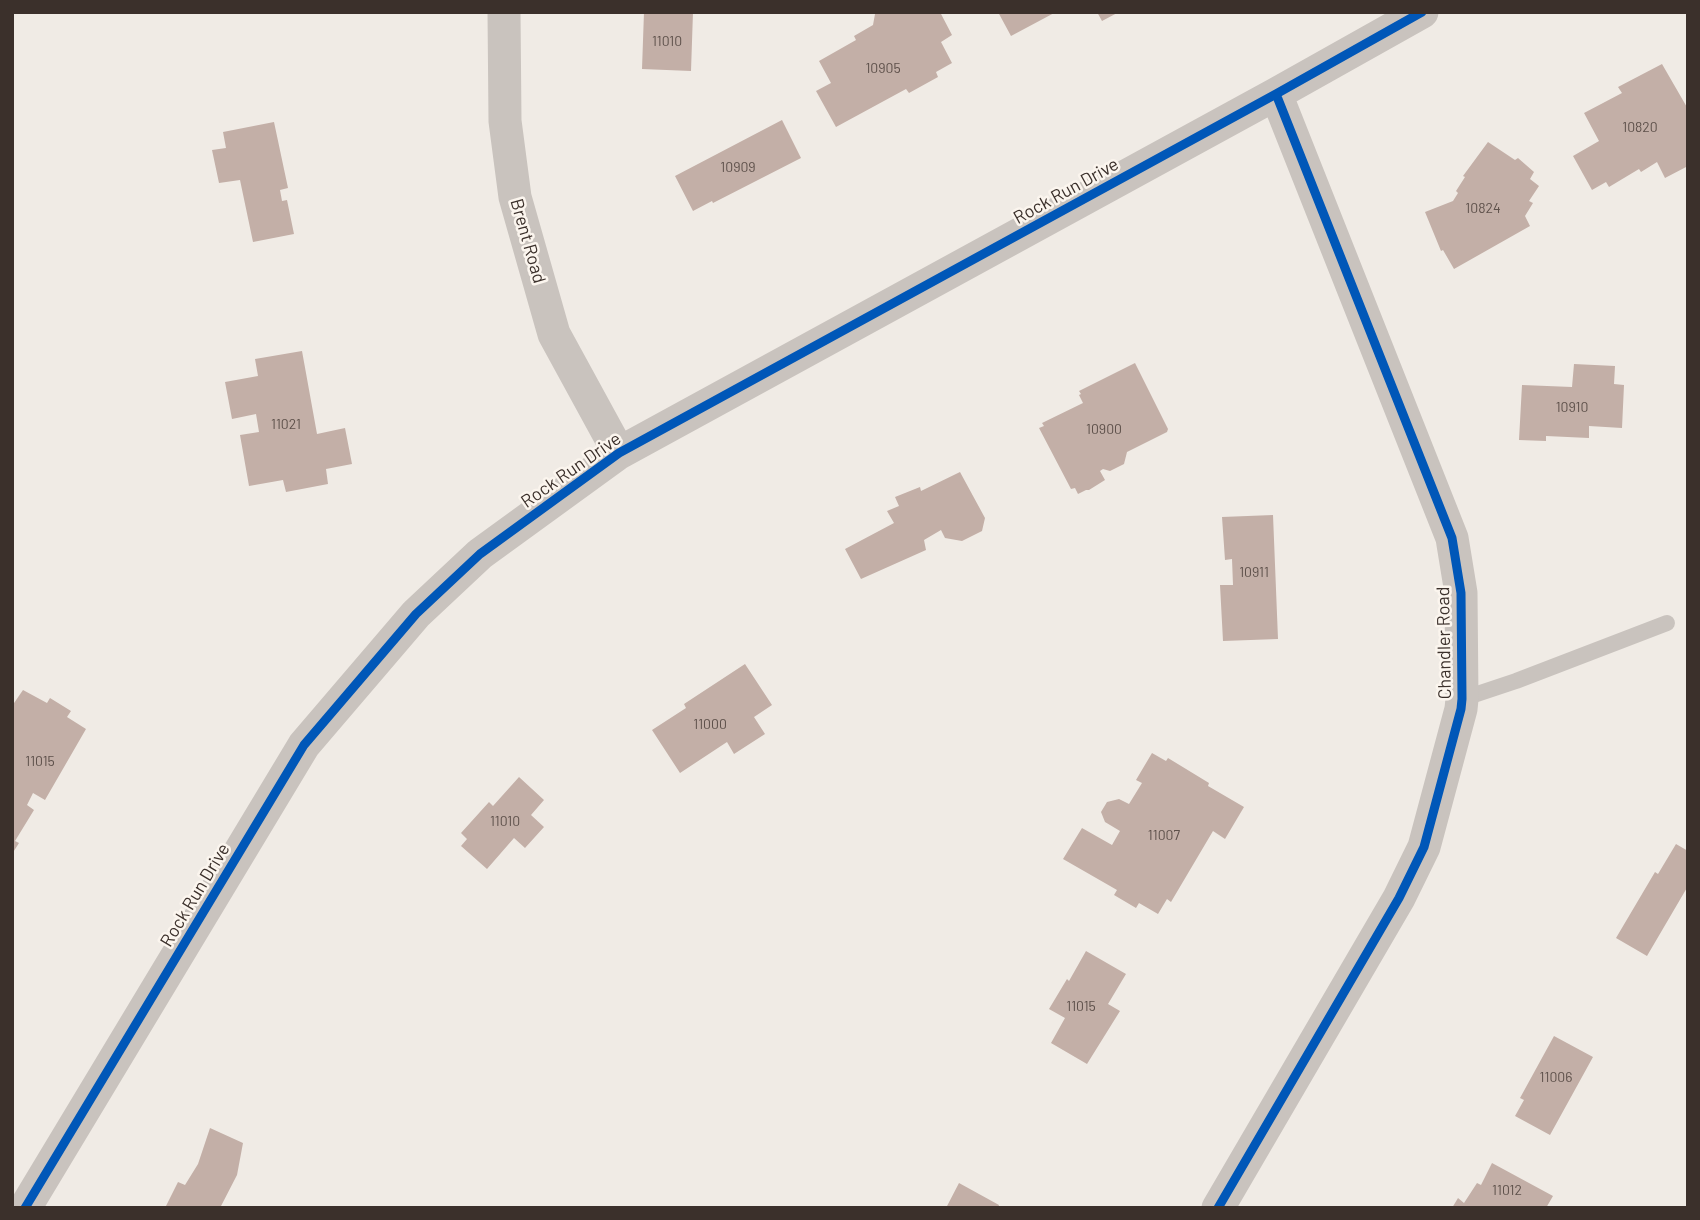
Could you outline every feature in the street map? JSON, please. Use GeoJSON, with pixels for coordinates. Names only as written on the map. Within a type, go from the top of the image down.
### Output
{"type":"FeatureCollection","features":[{"type":"Feature","properties":{"kind":"street","name":"Brent Road"},"geometry":{"type":"LineString","coordinates":[[504,12],[505,121],[515,197],[554,334],[619,453]]}},
{"type":"Feature","properties":{"kind":"street","name":"Rock Run Drive"},"geometry":{"type":"LineString","coordinates":[[25,1208],[304,745],[416,614],[480,554],[619,453],[1422,12]]}},
{"type":"Feature","properties":{"kind":"street","name":"Chandler Road"},"geometry":{"type":"LineString","coordinates":[[1218,1208],[1399,898],[1424,847],[1462,699],[1461,593],[1452,538],[1276,94]]}},
{"type":"Feature","properties":{"kind":"lane"},"geometry":{"type":"LineString","coordinates":[[1462,699],[1667,623]]}},
{"type":"Feature","properties":{"kind":"building"},"geometry":{"type":"Polygon","coordinates":[[[644,12],[693,12],[691,71],[642,69],[644,12]]]}},
{"type":"Feature","properties":{"kind":"building"},"geometry":{"type":"Polygon","coordinates":[[[878,12],[940,12],[952,35],[941,42],[952,63],[936,72],[938,77],[909,93],[906,89],[836,127],[816,91],[831,83],[819,61],[856,40],[854,36],[873,25],[878,12]]]}},
{"type":"Feature","properties":{"kind":"building"},"geometry":{"type":"Polygon","coordinates":[[[998,12],[1056,12],[1011,36],[998,12]]]}},
{"type":"Feature","properties":{"kind":"building"},"geometry":{"type":"Polygon","coordinates":[[[1097,12],[1119,12],[1102,21],[1097,12]]]}},
{"type":"Feature","properties":{"kind":"building"},"geometry":{"type":"Polygon","coordinates":[[[1662,64],[1688,109],[1688,166],[1665,178],[1657,162],[1641,172],[1639,169],[1609,187],[1606,182],[1592,190],[1573,156],[1599,141],[1584,113],[1622,93],[1618,87],[1662,64]]]}},
{"type":"Feature","properties":{"kind":"building"},"geometry":{"type":"Polygon","coordinates":[[[782,120],[801,158],[693,211],[675,176],[782,120]]]}},
{"type":"Feature","properties":{"kind":"building"},"geometry":{"type":"Polygon","coordinates":[[[274,122],[288,188],[280,190],[282,201],[287,200],[294,234],[253,242],[240,180],[219,183],[212,150],[226,148],[223,132],[274,122]]]}},
{"type":"Feature","properties":{"kind":"building"},"geometry":{"type":"Polygon","coordinates":[[[1488,142],[1515,160],[1518,158],[1534,172],[1530,179],[1539,186],[1529,201],[1533,203],[1525,216],[1530,226],[1454,269],[1443,250],[1441,251],[1425,212],[1453,201],[1465,177],[1463,176],[1488,142]]]}},
{"type":"Feature","properties":{"kind":"building"},"geometry":{"type":"Polygon","coordinates":[[[302,351],[317,434],[345,428],[352,464],[326,469],[328,484],[286,492],[283,480],[249,486],[240,435],[259,432],[256,414],[232,419],[225,382],[258,376],[255,359],[302,351]]]}},
{"type":"Feature","properties":{"kind":"building"},"geometry":{"type":"Polygon","coordinates":[[[1135,363],[1168,429],[1167,432],[1127,452],[1124,464],[1110,471],[1103,469],[1100,471],[1105,480],[1078,494],[1075,488],[1071,489],[1039,428],[1044,426],[1042,423],[1083,403],[1079,391],[1135,363]]]}},
{"type":"Feature","properties":{"kind":"building"},"geometry":{"type":"Polygon","coordinates":[[[1574,364],[1615,366],[1614,384],[1624,385],[1622,428],[1589,426],[1589,438],[1546,436],[1546,441],[1519,440],[1522,385],[1572,387],[1574,364]]]}},
{"type":"Feature","properties":{"kind":"building"},"geometry":{"type":"Polygon","coordinates":[[[960,472],[985,518],[982,531],[962,541],[945,538],[941,530],[924,540],[926,550],[861,579],[845,549],[894,523],[887,511],[899,506],[895,497],[920,487],[921,491],[960,472]]]}},
{"type":"Feature","properties":{"kind":"building"},"geometry":{"type":"Polygon","coordinates":[[[1273,515],[1278,639],[1223,641],[1220,585],[1233,585],[1232,559],[1225,560],[1222,517],[1273,515]]]}},
{"type":"Feature","properties":{"kind":"building"},"geometry":{"type":"Polygon","coordinates":[[[745,664],[772,705],[754,717],[765,734],[734,754],[727,742],[680,773],[652,730],[686,708],[684,704],[745,664]]]}},
{"type":"Feature","properties":{"kind":"building"},"geometry":{"type":"Polygon","coordinates":[[[23,690],[47,703],[50,698],[71,711],[67,717],[86,729],[45,800],[33,793],[27,805],[34,810],[15,841],[19,843],[12,854],[12,706],[23,690]]]}},
{"type":"Feature","properties":{"kind":"building"},"geometry":{"type":"Polygon","coordinates":[[[1152,753],[1166,761],[1168,758],[1244,807],[1225,839],[1213,831],[1171,902],[1167,899],[1158,914],[1139,903],[1136,908],[1114,895],[1117,890],[1063,859],[1082,828],[1112,845],[1120,831],[1105,822],[1101,812],[1107,802],[1119,799],[1129,804],[1142,783],[1136,780],[1152,753]]]}},
{"type":"Feature","properties":{"kind":"building"},"geometry":{"type":"Polygon","coordinates":[[[519,777],[544,800],[531,815],[544,827],[525,848],[514,838],[487,869],[461,846],[467,839],[461,833],[489,802],[493,806],[519,777]]]}},
{"type":"Feature","properties":{"kind":"building"},"geometry":{"type":"Polygon","coordinates":[[[1676,844],[1688,851],[1688,886],[1647,956],[1616,938],[1655,872],[1658,874],[1676,844]]]}},
{"type":"Feature","properties":{"kind":"building"},"geometry":{"type":"Polygon","coordinates":[[[1086,951],[1126,974],[1108,1004],[1120,1011],[1087,1064],[1051,1043],[1065,1018],[1049,1009],[1086,951]]]}},
{"type":"Feature","properties":{"kind":"building"},"geometry":{"type":"Polygon","coordinates":[[[1554,1036],[1593,1057],[1550,1135],[1515,1116],[1524,1100],[1520,1098],[1554,1036]]]}},
{"type":"Feature","properties":{"kind":"building"},"geometry":{"type":"Polygon","coordinates":[[[210,1128],[243,1143],[237,1175],[220,1208],[165,1208],[178,1182],[185,1185],[198,1164],[210,1128]]]}},
{"type":"Feature","properties":{"kind":"building"},"geometry":{"type":"Polygon","coordinates":[[[1492,1163],[1553,1196],[1546,1208],[1452,1208],[1458,1198],[1464,1203],[1477,1183],[1481,1185],[1492,1163]]]}},
{"type":"Feature","properties":{"kind":"building"},"geometry":{"type":"Polygon","coordinates":[[[959,1183],[999,1205],[998,1208],[946,1208],[959,1183]]]}},
{"type":"Feature","properties":{"kind":"cycle path"},"geometry":{"type":"LineString","coordinates":[[25,1208],[304,745],[416,614],[480,554],[619,453],[1422,12]]}},
{"type":"Feature","properties":{"kind":"cycle path"},"geometry":{"type":"LineString","coordinates":[[1218,1208],[1399,898],[1424,847],[1462,699],[1461,593],[1452,538],[1276,94]]}}]}
